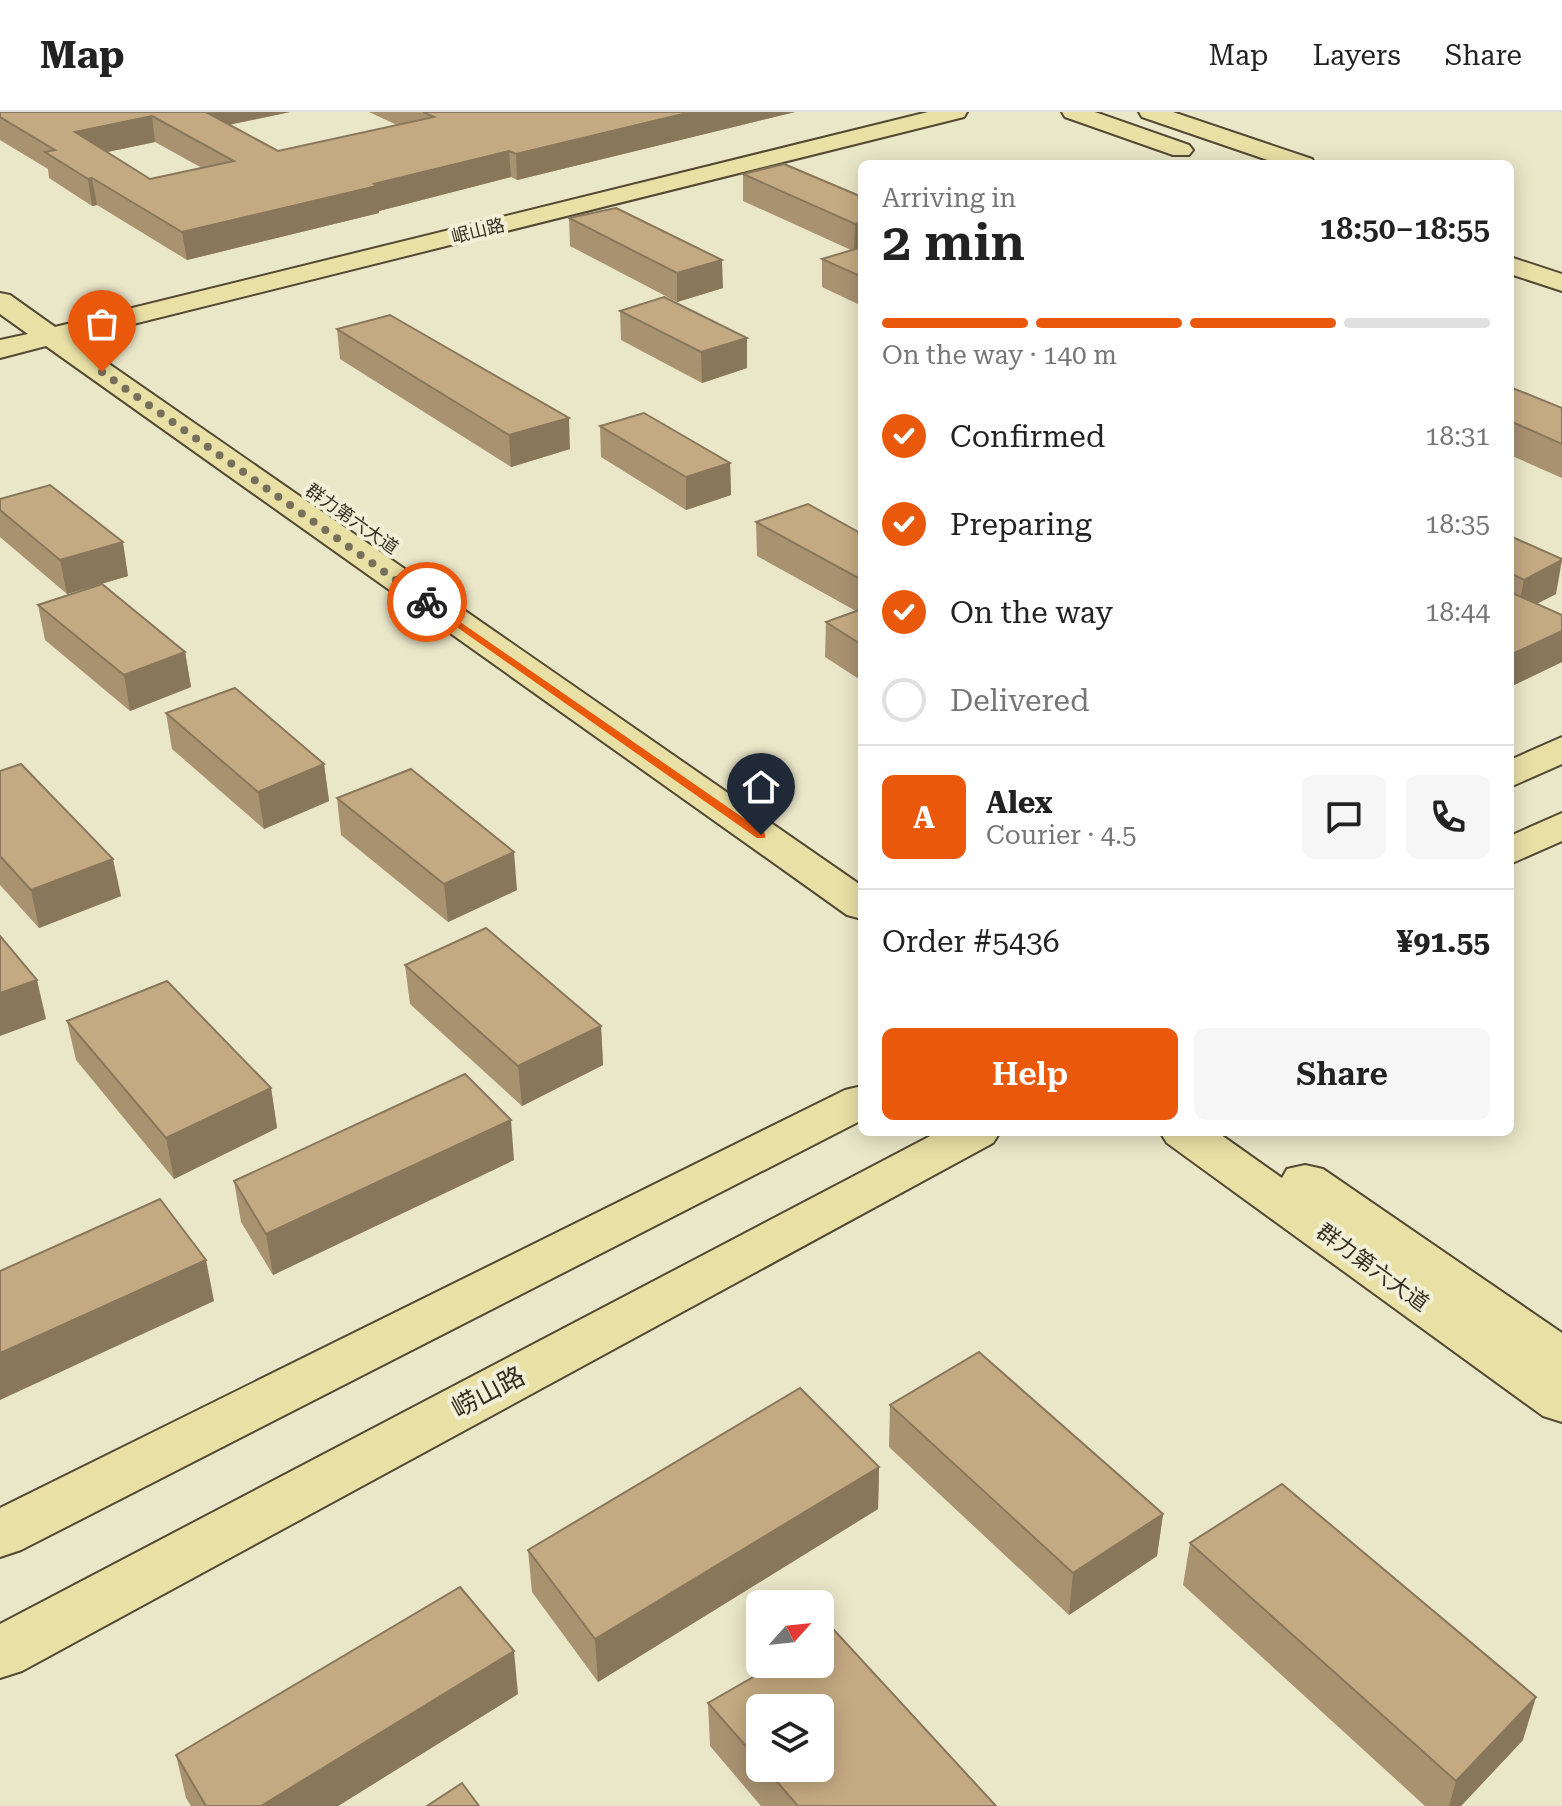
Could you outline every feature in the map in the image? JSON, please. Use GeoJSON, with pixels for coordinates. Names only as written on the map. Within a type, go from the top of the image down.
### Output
{"type":"FeatureCollection","features":[{"type":"Feature","properties":{"kind":"main road","name":"岷山路"},"geometry":{"type":"LineString","coordinates":[[0,349],[58,328],[907,112]]}},
{"type":"Feature","properties":{"kind":"main road","name":"岷山路"},"geometry":{"type":"LineString","coordinates":[[0,335],[58,328],[956,112]]}},
{"type":"Feature","properties":{"kind":"main road"},"geometry":{"type":"LineString","coordinates":[[1073,112],[1207,159]]}},
{"type":"Feature","properties":{"kind":"main road"},"geometry":{"type":"LineString","coordinates":[[1150,112],[1291,160]]}},
{"type":"Feature","properties":{"kind":"main road"},"geometry":{"type":"LineString","coordinates":[[1514,266],[1562,283]]}},
{"type":"Feature","properties":{"kind":"main road","name":"群力第六大道"},"geometry":{"type":"LineString","coordinates":[[0,275],[58,328],[858,903]]}},
{"type":"Feature","properties":{"kind":"main road","name":"群力第六大道"},"geometry":{"type":"LineString","coordinates":[[0,301],[58,328],[858,871]]}},
{"type":"Feature","properties":{"kind":"main road"},"geometry":{"type":"LineString","coordinates":[[1514,773],[1562,749]]}},
{"type":"Feature","properties":{"kind":"main road"},"geometry":{"type":"LineString","coordinates":[[1514,850],[1562,825]]}},
{"type":"Feature","properties":{"kind":"main road"},"geometry":{"type":"LineString","coordinates":[[0,1534],[858,1103]]}},
{"type":"Feature","properties":{"kind":"main road","name":"崂山路"},"geometry":{"type":"LineString","coordinates":[[0,1653],[969,1136]]}},
{"type":"Feature","properties":{"kind":"main road","name":"群力第六大道"},"geometry":{"type":"LineString","coordinates":[[1190,1136],[1562,1402]]}},
{"type":"Feature","properties":{"kind":"main road","name":"群力第六大道"},"geometry":{"type":"LineString","coordinates":[[1240,1136],[1562,1360]]}},
{"type":"Feature","properties":{"kind":"building"},"geometry":{"type":"Polygon","coordinates":[[[0,112],[206,112],[278,151],[434,117],[423,112],[691,112],[516,154],[509,151],[182,232],[45,152],[55,150],[0,117],[0,112]],[[152,116],[75,132],[150,179],[234,161],[152,116]]]}},
{"type":"Feature","properties":{"kind":"building"},"geometry":{"type":"Polygon","coordinates":[[[784,164],[858,195],[858,223],[855,224],[743,174],[784,164]]]}},
{"type":"Feature","properties":{"kind":"building"},"geometry":{"type":"Polygon","coordinates":[[[616,208],[722,260],[677,273],[569,218],[616,208]]]}},
{"type":"Feature","properties":{"kind":"building"},"geometry":{"type":"Polygon","coordinates":[[[858,248],[858,275],[822,259],[858,248]]]}},
{"type":"Feature","properties":{"kind":"building"},"geometry":{"type":"Polygon","coordinates":[[[664,297],[747,338],[701,352],[620,311],[664,297]]]}},
{"type":"Feature","properties":{"kind":"building"},"geometry":{"type":"Polygon","coordinates":[[[390,315],[569,418],[509,435],[337,329],[390,315]]]}},
{"type":"Feature","properties":{"kind":"building"},"geometry":{"type":"Polygon","coordinates":[[[1514,389],[1562,408],[1562,444],[1514,423],[1514,389]]]}},
{"type":"Feature","properties":{"kind":"building"},"geometry":{"type":"Polygon","coordinates":[[[644,413],[730,463],[686,477],[600,426],[644,413]]]}},
{"type":"Feature","properties":{"kind":"building"},"geometry":{"type":"Polygon","coordinates":[[[50,485],[123,542],[60,560],[0,510],[0,499],[50,485]]]}},
{"type":"Feature","properties":{"kind":"building"},"geometry":{"type":"Polygon","coordinates":[[[808,504],[858,532],[858,578],[756,522],[808,504]]]}},
{"type":"Feature","properties":{"kind":"building"},"geometry":{"type":"Polygon","coordinates":[[[1514,538],[1562,559],[1562,560],[1524,580],[1514,575],[1514,538]]]}},
{"type":"Feature","properties":{"kind":"building"},"geometry":{"type":"Polygon","coordinates":[[[102,584],[185,652],[124,675],[38,605],[102,584]]]}},
{"type":"Feature","properties":{"kind":"building"},"geometry":{"type":"Polygon","coordinates":[[[1514,594],[1562,615],[1562,631],[1514,653],[1514,594]]]}},
{"type":"Feature","properties":{"kind":"building"},"geometry":{"type":"Polygon","coordinates":[[[858,610],[858,642],[826,622],[858,610]]]}},
{"type":"Feature","properties":{"kind":"building"},"geometry":{"type":"Polygon","coordinates":[[[235,688],[324,764],[258,792],[166,713],[235,688]]]}},
{"type":"Feature","properties":{"kind":"building"},"geometry":{"type":"Polygon","coordinates":[[[21,764],[113,859],[31,890],[0,856],[0,771],[21,764]]]}},
{"type":"Feature","properties":{"kind":"building"},"geometry":{"type":"Polygon","coordinates":[[[411,769],[514,852],[444,884],[337,798],[411,769]]]}},
{"type":"Feature","properties":{"kind":"building"},"geometry":{"type":"Polygon","coordinates":[[[486,928],[601,1026],[518,1066],[405,965],[486,928]]]}},
{"type":"Feature","properties":{"kind":"building"},"geometry":{"type":"Polygon","coordinates":[[[0,936],[37,980],[0,993],[0,936]]]}},
{"type":"Feature","properties":{"kind":"building"},"geometry":{"type":"Polygon","coordinates":[[[167,981],[271,1088],[166,1138],[67,1021],[167,981]]]}},
{"type":"Feature","properties":{"kind":"building"},"geometry":{"type":"Polygon","coordinates":[[[465,1074],[511,1120],[266,1234],[234,1181],[465,1074]]]}},
{"type":"Feature","properties":{"kind":"building"},"geometry":{"type":"Polygon","coordinates":[[[160,1199],[206,1260],[0,1353],[0,1271],[160,1199]]]}},
{"type":"Feature","properties":{"kind":"building"},"geometry":{"type":"Polygon","coordinates":[[[979,1352],[1163,1514],[1073,1573],[890,1405],[979,1352]]]}},
{"type":"Feature","properties":{"kind":"building"},"geometry":{"type":"Polygon","coordinates":[[[800,1388],[879,1467],[595,1639],[528,1550],[800,1388]]]}},
{"type":"Feature","properties":{"kind":"building"},"geometry":{"type":"Polygon","coordinates":[[[1282,1484],[1536,1697],[1456,1781],[1190,1543],[1282,1484]]]}},
{"type":"Feature","properties":{"kind":"building"},"geometry":{"type":"Polygon","coordinates":[[[460,1587],[514,1651],[261,1806],[206,1806],[176,1755],[460,1587]]]}},
{"type":"Feature","properties":{"kind":"building"},"geometry":{"type":"Polygon","coordinates":[[[834,1630],[996,1806],[798,1806],[777,1782],[834,1782],[834,1694],[746,1694],[746,1746],[708,1703],[752,1678],[834,1678],[834,1630]]]}},
{"type":"Feature","properties":{"kind":"building"},"geometry":{"type":"Polygon","coordinates":[[[462,1783],[479,1806],[427,1806],[462,1783]]]}},
{"type":"Feature","properties":{"kind":"way so far"},"geometry":{"type":"LineString","coordinates":[[102,372],[427,602]]}},
{"type":"Feature","properties":{"kind":"route"},"geometry":{"type":"LineString","coordinates":[[427,602],[761,835]]}}]}
